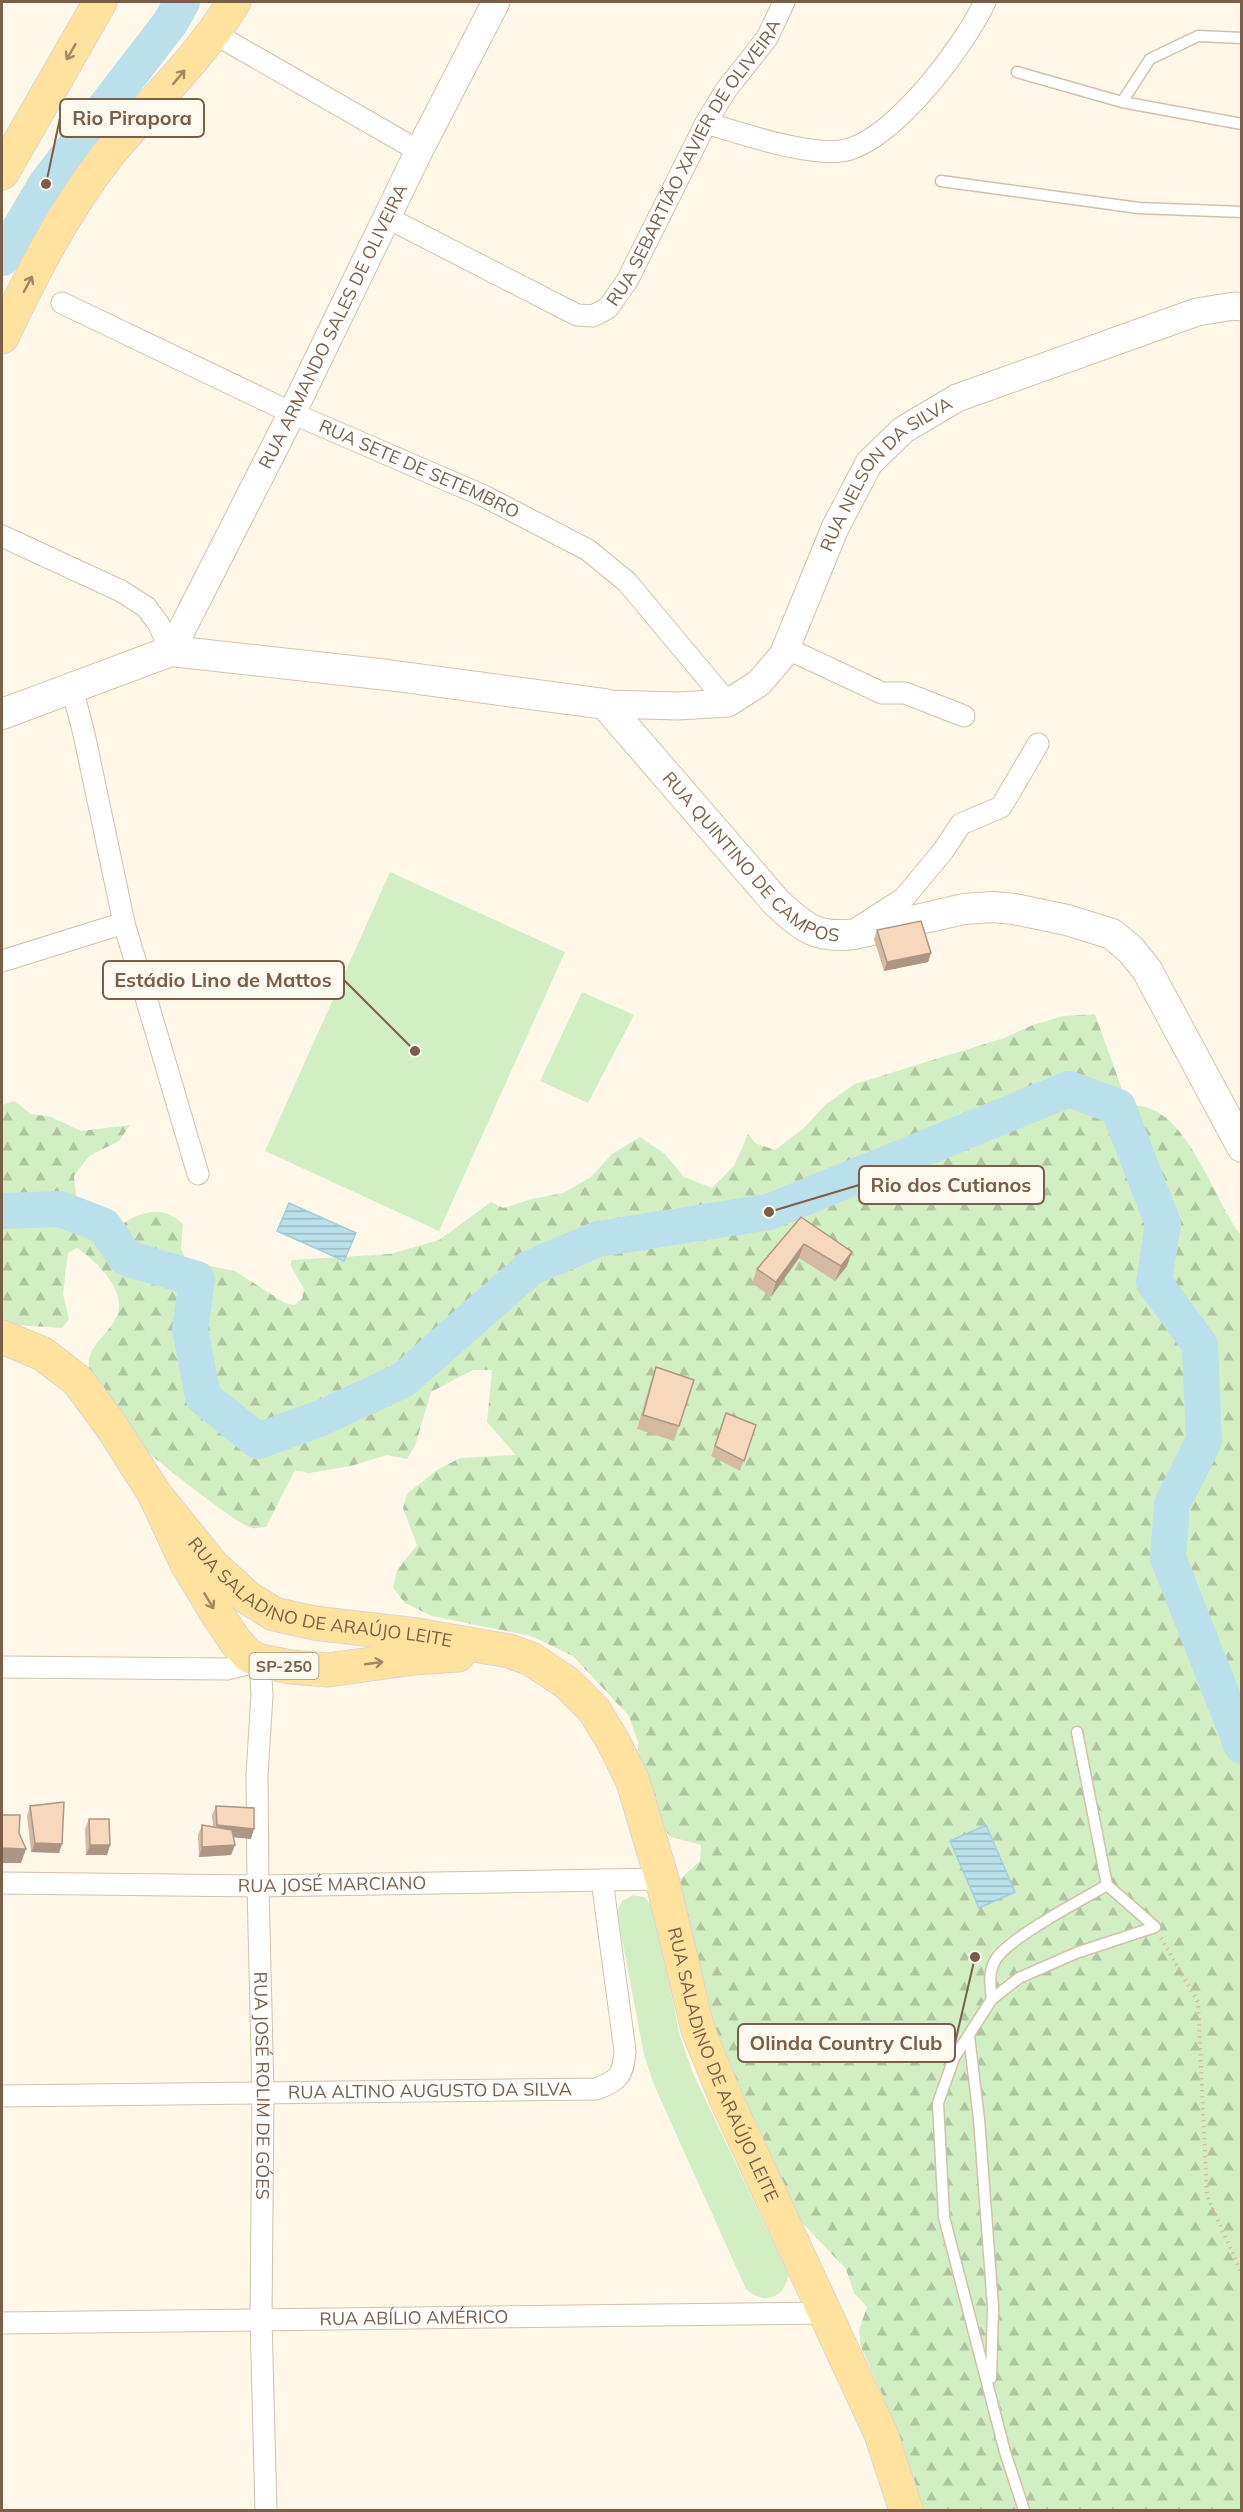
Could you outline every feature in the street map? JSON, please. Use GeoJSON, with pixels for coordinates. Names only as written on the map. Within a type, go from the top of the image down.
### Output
{"type":"FeatureCollection","features":[{"type":"Feature","properties":{"kind":"main road"},"geometry":{"type":"LineString","coordinates":[[5,159],[100,2]]}},
{"type":"Feature","properties":{"kind":"main road"},"geometry":{"type":"LineString","coordinates":[[2,337],[62,219],[108,156],[215,34],[234,2]]}},
{"type":"Feature","properties":{"kind":"main road"},"geometry":{"type":"LineString","coordinates":[[2,714],[171,651],[388,675],[605,704]]}},
{"type":"Feature","properties":{"kind":"main road","name":"RUA QUINTINO DE CAMPOS"},"geometry":{"type":"LineString","coordinates":[[605,704],[777,903],[804,927],[818,934],[840,936],[964,909],[993,907],[1067,920],[1112,934],[1131,950],[1147,970],[1242,1147]]}},
{"type":"Feature","properties":{"kind":"main road","name":"RUA SALADINO DE ARAÚJO LEITE"},"geometry":{"type":"LineString","coordinates":[[2,1337],[43,1354],[78,1381],[112,1427],[154,1493],[213,1566],[268,1611],[314,1623],[417,1635],[509,1651],[531,1659],[567,1683],[594,1710],[615,1743],[633,1782],[662,1879],[698,2031],[727,2102],[881,2434],[906,2511]]}},
{"type":"Feature","properties":{"kind":"main road","name":"RUA SALADINO DE ARAÚJO LEITE"},"geometry":{"type":"LineString","coordinates":[[154,1493],[187,1564],[248,1652],[291,1667],[328,1670],[414,1658],[509,1651]]}},
{"type":"Feature","properties":{"kind":"main road"},"geometry":{"type":"LineString","coordinates":[[248,1652],[273,1639],[268,1611]]}},
{"type":"Feature","properties":{"kind":"street","name":"RUA ARMANDO SALES DE OLIVEIRA"},"geometry":{"type":"LineString","coordinates":[[171,651],[292,413],[419,151],[496,2]]}},
{"type":"Feature","properties":{"kind":"street","name":"RUA SEBARTIÃO XAVIER DE OLIVEIRA"},"geometry":{"type":"LineString","coordinates":[[386,217],[577,315],[593,316],[608,308],[627,281],[706,123],[726,90],[767,38],[784,2]]}},
{"type":"Feature","properties":{"kind":"street"},"geometry":{"type":"LineString","coordinates":[[706,123],[758,138],[822,152],[850,150],[878,135],[908,107],[951,57],[974,25],[985,2]]}},
{"type":"Feature","properties":{"kind":"street"},"geometry":{"type":"LineString","coordinates":[[215,34],[419,151]]}},
{"type":"Feature","properties":{"kind":"street","name":"RUA SETE DE SETEMBRO"},"geometry":{"type":"LineString","coordinates":[[62,303],[292,413],[484,496],[588,550],[627,582],[728,703]]}},
{"type":"Feature","properties":{"kind":"street","name":"RUA NELSON DA SILVA"},"geometry":{"type":"LineString","coordinates":[[605,704],[678,706],[728,703],[759,683],[783,655],[836,528],[869,463],[903,430],[957,398],[1197,312],[1234,306],[1242,307]]}},
{"type":"Feature","properties":{"kind":"street"},"geometry":{"type":"LineString","coordinates":[[2,536],[121,591],[146,607],[158,623],[171,651]]}},
{"type":"Feature","properties":{"kind":"street"},"geometry":{"type":"LineString","coordinates":[[786,648],[882,693],[905,693],[964,716]]}},
{"type":"Feature","properties":{"kind":"street"},"geometry":{"type":"LineString","coordinates":[[72,688],[124,923],[198,1174]]}},
{"type":"Feature","properties":{"kind":"street"},"geometry":{"type":"LineString","coordinates":[[840,936],[868,924],[904,897],[943,851],[961,824],[1001,807],[1038,744]]}},
{"type":"Feature","properties":{"kind":"street"},"geometry":{"type":"LineString","coordinates":[[2,961],[124,923]]}},
{"type":"Feature","properties":{"kind":"street"},"geometry":{"type":"LineString","coordinates":[[190,1668],[248,1652]]}},
{"type":"Feature","properties":{"kind":"street"},"geometry":{"type":"LineString","coordinates":[[2,1667],[227,1668],[248,1652]]}},
{"type":"Feature","properties":{"kind":"street","name":"RUA JOSÉ ROLIM DE GÓES"},"geometry":{"type":"LineString","coordinates":[[248,1652],[262,1695],[257,1775],[263,2094],[261,2321],[266,2511]]}},
{"type":"Feature","properties":{"kind":"street","name":"RUA JOSÉ MARCIANO"},"geometry":{"type":"LineString","coordinates":[[2,1883],[258,1886],[662,1879]]}},
{"type":"Feature","properties":{"kind":"street","name":"RUA ALTINO AUGUSTO DA SILVA"},"geometry":{"type":"LineString","coordinates":[[2,2096],[596,2089],[612,2082],[623,2071],[625,2051],[602,1880]]}},
{"type":"Feature","properties":{"kind":"street","name":"RUA ABÍLIO AMÉRICO"},"geometry":{"type":"LineString","coordinates":[[2,2323],[826,2313]]}},
{"type":"Feature","properties":{"kind":"lane"},"geometry":{"type":"LineString","coordinates":[[1122,102],[1150,59],[1198,36],[1242,38]]}},
{"type":"Feature","properties":{"kind":"lane"},"geometry":{"type":"LineString","coordinates":[[1017,72],[1122,102],[1242,124]]}},
{"type":"Feature","properties":{"kind":"lane"},"geometry":{"type":"LineString","coordinates":[[941,181],[1139,208],[1242,212]]}},
{"type":"Feature","properties":{"kind":"lane"},"geometry":{"type":"LineString","coordinates":[[1077,1732],[1107,1885],[1155,1927]]}},
{"type":"Feature","properties":{"kind":"lane"},"geometry":{"type":"LineString","coordinates":[[992,1999],[989,1979],[995,1960],[1008,1945],[1107,1885]]}},
{"type":"Feature","properties":{"kind":"lane"},"geometry":{"type":"LineString","coordinates":[[1024,2511],[1005,2452],[944,2217],[938,2103],[954,2058],[992,1999],[1019,1978],[1076,1953],[1155,1927]]}},
{"type":"Feature","properties":{"kind":"lane"},"geometry":{"type":"LineString","coordinates":[[969,2036],[979,2119],[993,2307],[991,2391]]}},
{"type":"Feature","properties":{"kind":"path"},"geometry":{"type":"LineString","coordinates":[[1155,1927],[1198,2002],[1207,2196],[1242,2274]]}},
{"type":"Feature","properties":{"kind":"green space"},"geometry":{"type":"Polygon","coordinates":[[[390,872],[565,952],[439,1231],[265,1151],[390,872]]]}},
{"type":"Feature","properties":{"kind":"green space"},"geometry":{"type":"Polygon","coordinates":[[[582,992],[634,1015],[588,1103],[540,1081],[582,992]]]}},
{"type":"Feature","properties":{"kind":"green space"},"geometry":{"type":"Polygon","coordinates":[[[1095,1014],[1128,1106],[1148,1108],[1166,1118],[1181,1134],[1195,1154],[1241,1235],[1241,2510],[917,2510],[885,2401],[861,2347],[859,2330],[867,2307],[854,2293],[846,2269],[790,2210],[742,2148],[679,1880],[700,1861],[701,1845],[671,1837],[658,1823],[641,1791],[638,1742],[629,1716],[573,1656],[531,1636],[432,1616],[405,1603],[393,1588],[397,1570],[417,1545],[403,1508],[407,1494],[437,1470],[460,1458],[516,1455],[487,1422],[492,1370],[473,1370],[431,1392],[415,1446],[407,1459],[387,1455],[351,1466],[309,1473],[295,1470],[266,1527],[254,1528],[244,1524],[198,1492],[146,1450],[97,1387],[89,1368],[89,1361],[94,1348],[116,1318],[119,1308],[115,1288],[109,1278],[85,1254],[77,1248],[68,1253],[63,1294],[69,1319],[62,1328],[15,1325],[2,1320],[2,1105],[14,1101],[31,1114],[51,1117],[81,1131],[130,1125],[119,1141],[89,1156],[74,1176],[78,1204],[85,1217],[110,1232],[146,1213],[164,1213],[174,1217],[183,1224],[181,1248],[186,1261],[235,1271],[285,1303],[294,1305],[302,1299],[304,1289],[290,1265],[292,1260],[390,1254],[439,1240],[491,1202],[503,1208],[563,1193],[591,1177],[612,1154],[640,1137],[665,1154],[684,1177],[712,1188],[734,1166],[748,1134],[755,1143],[775,1150],[804,1128],[825,1105],[855,1084],[1004,1038],[1033,1025],[1063,1016],[1095,1014]]]}},
{"type":"Feature","properties":{"kind":"green space"},"geometry":{"type":"Polygon","coordinates":[[[633,1895],[644,1897],[653,1906],[680,2036],[693,2073],[788,2274],[783,2289],[773,2297],[759,2297],[746,2289],[654,2085],[644,2055],[617,1912],[622,1901],[633,1895]]]}},
{"type":"Feature","properties":{"kind":"water"},"geometry":{"type":"Polygon","coordinates":[[[289,1203],[356,1233],[344,1261],[277,1231],[289,1203]]]}},
{"type":"Feature","properties":{"kind":"water"},"geometry":{"type":"Polygon","coordinates":[[[986,1825],[1015,1892],[979,1908],[950,1841],[986,1825]]]}},
{"type":"Feature","properties":{"kind":"building"},"geometry":{"type":"Polygon","coordinates":[[[921,921],[931,953],[887,962],[877,930],[921,921]]]}},
{"type":"Feature","properties":{"kind":"building"},"geometry":{"type":"Polygon","coordinates":[[[801,1217],[852,1252],[841,1266],[804,1244],[776,1282],[757,1269],[801,1217]]]}},
{"type":"Feature","properties":{"kind":"building"},"geometry":{"type":"Polygon","coordinates":[[[656,1367],[694,1380],[679,1426],[643,1415],[656,1367]]]}},
{"type":"Feature","properties":{"kind":"building"},"geometry":{"type":"Polygon","coordinates":[[[726,1413],[756,1425],[744,1461],[715,1446],[726,1413]]]}},
{"type":"Feature","properties":{"kind":"building"},"geometry":{"type":"Polygon","coordinates":[[[64,1802],[62,1844],[35,1843],[30,1806],[64,1802]]]}},
{"type":"Feature","properties":{"kind":"building"},"geometry":{"type":"Polygon","coordinates":[[[216,1806],[254,1808],[254,1829],[217,1825],[216,1806]]]}},
{"type":"Feature","properties":{"kind":"building"},"geometry":{"type":"Polygon","coordinates":[[[2,1815],[20,1815],[19,1833],[26,1849],[2,1848],[2,1815]]]}},
{"type":"Feature","properties":{"kind":"building"},"geometry":{"type":"Polygon","coordinates":[[[89,1819],[109,1819],[110,1845],[90,1845],[89,1819]]]}},
{"type":"Feature","properties":{"kind":"building"},"geometry":{"type":"Polygon","coordinates":[[[202,1825],[232,1830],[235,1845],[202,1847],[202,1825]]]}},
{"type":"Feature","properties":{"kind":"waterway"},"geometry":{"type":"LineString","coordinates":[[2,258],[46,184],[170,23],[182,2]]}},
{"type":"Feature","properties":{"kind":"waterway"},"geometry":{"type":"LineString","coordinates":[[2,1211],[60,1209],[104,1226],[126,1258],[197,1279],[190,1329],[203,1397],[258,1441],[321,1418],[403,1380],[530,1268],[598,1239],[769,1212],[1069,1089],[1118,1107],[1163,1224],[1154,1282],[1200,1345],[1204,1441],[1172,1504],[1168,1558],[1242,1746]]}},
{"type":"Feature","properties":{"kind":"place","name":"Rio Pirapora"},"geometry":{"type":"Point","coordinates":[46,184]}},
{"type":"Feature","properties":{"kind":"place","name":"Estádio Lino de Mattos"},"geometry":{"type":"Point","coordinates":[415,1051]}},
{"type":"Feature","properties":{"kind":"place","name":"Rio dos Cutianos"},"geometry":{"type":"Point","coordinates":[769,1212]}},
{"type":"Feature","properties":{"kind":"place","name":"Olinda Country Club"},"geometry":{"type":"Point","coordinates":[975,1957]}}]}
